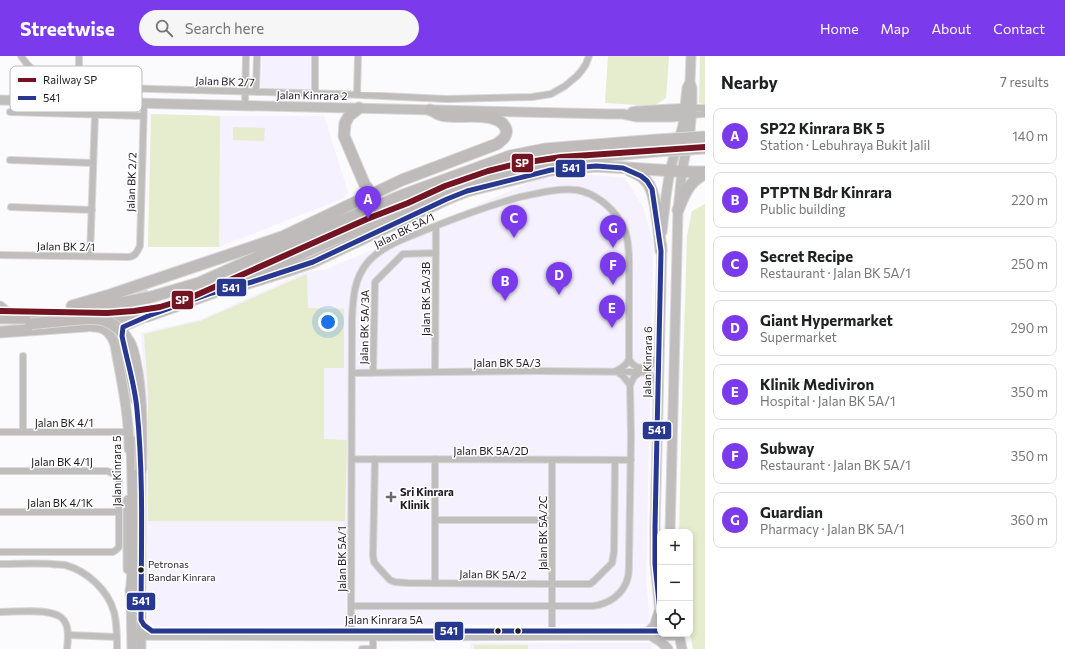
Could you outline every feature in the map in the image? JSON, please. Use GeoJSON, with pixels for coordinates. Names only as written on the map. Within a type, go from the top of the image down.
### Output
{"type":"FeatureCollection","features":[{"type":"Feature","properties":{"kind":"highway"},"geometry":{"type":"LineString","coordinates":[[359,108],[349,116],[345,123],[344,136],[364,183],[372,195]]}},
{"type":"Feature","properties":{"kind":"highway"},"geometry":{"type":"LineString","coordinates":[[2,313],[50,310],[80,304],[282,237],[402,180],[497,144],[506,136],[506,128],[499,120],[490,118],[442,116],[430,110]]}},
{"type":"Feature","properties":{"kind":"highway"},"geometry":{"type":"LineString","coordinates":[[0,332],[73,327],[148,316],[212,293],[443,191],[528,165],[657,146],[705,137]]}},
{"type":"Feature","properties":{"kind":"highway"},"geometry":{"type":"LineString","coordinates":[[448,162],[480,161],[545,149],[657,146],[705,148]]}},
{"type":"Feature","properties":{"kind":"highway"},"geometry":{"type":"LineString","coordinates":[[2,313],[27,318],[63,315],[151,297],[200,283],[280,247],[403,195],[510,156]]}},
{"type":"Feature","properties":{"kind":"highway"},"geometry":{"type":"LineString","coordinates":[[467,190],[551,170],[596,166],[705,173]]}},
{"type":"Feature","properties":{"kind":"highway"},"geometry":{"type":"LineString","coordinates":[[623,168],[641,176],[652,189],[661,251]]}},
{"type":"Feature","properties":{"kind":"highway"},"geometry":{"type":"LineString","coordinates":[[212,293],[287,272],[313,262],[514,169]]}},
{"type":"Feature","properties":{"kind":"highway"},"geometry":{"type":"LineString","coordinates":[[678,210],[689,186],[705,173]]}},
{"type":"Feature","properties":{"kind":"highway"},"geometry":{"type":"LineString","coordinates":[[153,290],[226,266],[269,248],[280,247]]}},
{"type":"Feature","properties":{"kind":"highway"},"geometry":{"type":"LineString","coordinates":[[0,324],[31,324],[83,318],[106,321],[119,329],[129,343],[133,352],[140,391],[142,470]]}},
{"type":"Feature","properties":{"kind":"highway"},"geometry":{"type":"LineString","coordinates":[[130,437],[134,567],[131,596]]}},
{"type":"Feature","properties":{"kind":"main road"},"geometry":{"type":"LineString","coordinates":[[670,529],[678,210],[682,171],[690,131],[687,88],[690,82],[690,56]]}},
{"type":"Feature","properties":{"kind":"main road","name":"Jalan Kinrara 2"},"geometry":{"type":"LineString","coordinates":[[0,100],[10,100]]}},
{"type":"Feature","properties":{"kind":"main road","name":"Jalan Kinrara 2"},"geometry":{"type":"LineString","coordinates":[[144,103],[623,114],[637,111],[688,112]]}},
{"type":"Feature","properties":{"kind":"main road","name":"Jalan Kinrara 6"},"geometry":{"type":"LineString","coordinates":[[659,601],[655,564],[655,527],[661,251],[670,170],[688,112]]}},
{"type":"Feature","properties":{"kind":"main road","name":"Jalan Kinrara 5"},"geometry":{"type":"LineString","coordinates":[[132,649],[141,620],[142,470],[137,410],[122,333],[124,326],[148,316]]}},
{"type":"Feature","properties":{"kind":"main road","name":"Jalan Kinrara 5"},"geometry":{"type":"LineString","coordinates":[[73,327],[103,328],[112,336],[115,344],[127,410],[130,437]]}},
{"type":"Feature","properties":{"kind":"main road","name":"Jalan Kinrara 5"},"geometry":{"type":"LineString","coordinates":[[131,596],[136,633],[141,649]]}},
{"type":"Feature","properties":{"kind":"main road"},"geometry":{"type":"LineString","coordinates":[[657,618],[649,633],[668,649]]}},
{"type":"Feature","properties":{"kind":"main road"},"geometry":{"type":"LineString","coordinates":[[141,620],[144,625],[154,633],[141,649]]}},
{"type":"Feature","properties":{"kind":"main road","name":"Jalan Kinrara 5A"},"geometry":{"type":"LineString","coordinates":[[136,633],[657,633]]}},
{"type":"Feature","properties":{"kind":"main road"},"geometry":{"type":"LineString","coordinates":[[664,637],[668,649]]}},
{"type":"Feature","properties":{"kind":"main road"},"geometry":{"type":"LineString","coordinates":[[680,637],[682,649]]}},
{"type":"Feature","properties":{"kind":"street","name":"Jalan BK 2/7"},"geometry":{"type":"LineString","coordinates":[[21,56],[29,66]]}},
{"type":"Feature","properties":{"kind":"street"},"geometry":{"type":"LineString","coordinates":[[245,105],[246,56]]}},
{"type":"Feature","properties":{"kind":"street"},"geometry":{"type":"LineString","coordinates":[[256,92],[257,56]]}},
{"type":"Feature","properties":{"kind":"street"},"geometry":{"type":"LineString","coordinates":[[315,56],[315,94]]}},
{"type":"Feature","properties":{"kind":"street"},"geometry":{"type":"LineString","coordinates":[[357,95],[358,56]]}},
{"type":"Feature","properties":{"kind":"street","name":"Jalan BK 2/7"},"geometry":{"type":"LineString","coordinates":[[142,89],[447,99],[532,97],[551,94],[565,86],[577,76],[586,64],[589,56]]}},
{"type":"Feature","properties":{"kind":"street"},"geometry":{"type":"LineString","coordinates":[[447,99],[447,110]]}},
{"type":"Feature","properties":{"kind":"street","name":"Jalan BK 2/2"},"geometry":{"type":"LineString","coordinates":[[131,257],[137,253],[140,246],[144,103]]}},
{"type":"Feature","properties":{"kind":"street"},"geometry":{"type":"LineString","coordinates":[[688,112],[705,108]]}},
{"type":"Feature","properties":{"kind":"street"},"geometry":{"type":"LineString","coordinates":[[10,112],[143,116]]}},
{"type":"Feature","properties":{"kind":"street"},"geometry":{"type":"LineString","coordinates":[[688,112],[705,114]]}},
{"type":"Feature","properties":{"kind":"street"},"geometry":{"type":"LineString","coordinates":[[90,256],[95,114]]}},
{"type":"Feature","properties":{"kind":"street"},"geometry":{"type":"LineString","coordinates":[[10,160],[93,163]]}},
{"type":"Feature","properties":{"kind":"street","name":"Jalan BK 5A/1"},"geometry":{"type":"LineString","coordinates":[[351,634],[352,299],[354,288],[361,271],[371,258],[380,251],[403,240],[495,204],[534,194],[558,190],[578,190],[587,193],[596,197],[609,207],[615,214],[627,238],[629,260],[630,359]]}},
{"type":"Feature","properties":{"kind":"street"},"geometry":{"type":"LineString","coordinates":[[11,207],[92,210]]}},
{"type":"Feature","properties":{"kind":"street","name":"Jalan BK 5A/3B"},"geometry":{"type":"LineString","coordinates":[[435,372],[436,226]]}},
{"type":"Feature","properties":{"kind":"street","name":"Jalan BK 5A/3A"},"geometry":{"type":"LineString","coordinates":[[373,373],[375,282],[403,254],[436,253]]}},
{"type":"Feature","properties":{"kind":"street","name":"Jalan BK 2/1"},"geometry":{"type":"LineString","coordinates":[[0,255],[131,257]]}},
{"type":"Feature","properties":{"kind":"street"},"geometry":{"type":"LineString","coordinates":[[658,384],[652,375],[642,372],[634,377],[630,385],[623,376],[615,372],[624,366],[630,359],[634,365],[641,368],[651,366],[657,360],[659,355]]}},
{"type":"Feature","properties":{"kind":"street"},"geometry":{"type":"LineString","coordinates":[[23,356],[23,432]]}},
{"type":"Feature","properties":{"kind":"street","name":"Jalan BK 5A/3"},"geometry":{"type":"LineString","coordinates":[[352,373],[642,372]]}},
{"type":"Feature","properties":{"kind":"street","name":"Jalan BK 5A/1"},"geometry":{"type":"LineString","coordinates":[[351,606],[552,606],[599,605],[607,603],[617,595],[628,578],[631,460],[630,385]]}},
{"type":"Feature","properties":{"kind":"street","name":"Jalan BK 4/1"},"geometry":{"type":"LineString","coordinates":[[0,432],[130,437]]}},
{"type":"Feature","properties":{"kind":"street","name":"Jalan BK 5A/2D"},"geometry":{"type":"LineString","coordinates":[[352,459],[631,460]]}},
{"type":"Feature","properties":{"kind":"street","name":"Jalan BK 5A/2"},"geometry":{"type":"LineString","coordinates":[[374,459],[372,548],[374,562],[390,580],[395,582],[435,583],[552,584],[590,584],[612,563],[614,539],[615,460]]}},
{"type":"Feature","properties":{"kind":"street"},"geometry":{"type":"LineString","coordinates":[[435,459],[435,583]]}},
{"type":"Feature","properties":{"kind":"street","name":"Jalan BK 5A/2C"},"geometry":{"type":"LineString","coordinates":[[552,460],[552,633]]}},
{"type":"Feature","properties":{"kind":"street","name":"Jalan BK 4/1J"},"geometry":{"type":"LineString","coordinates":[[0,471],[107,471],[115,474],[119,481],[119,512]]}},
{"type":"Feature","properties":{"kind":"street","name":"Jalan BK 4/1K"},"geometry":{"type":"LineString","coordinates":[[0,512],[119,512]]}},
{"type":"Feature","properties":{"kind":"street"},"geometry":{"type":"LineString","coordinates":[[0,552],[108,552],[116,550],[120,544],[119,512]]}},
{"type":"Feature","properties":{"kind":"street"},"geometry":{"type":"LineString","coordinates":[[435,520],[552,520]]}},
{"type":"Feature","properties":{"kind":"street"},"geometry":{"type":"LineString","coordinates":[[0,564],[64,565],[80,572],[96,583],[106,595],[114,612],[117,649]]}},
{"type":"Feature","properties":{"kind":"street"},"geometry":{"type":"LineString","coordinates":[[0,612],[53,613],[63,619],[66,624],[68,649]]}},
{"type":"Feature","properties":{"kind":"street"},"geometry":{"type":"LineString","coordinates":[[362,649],[373,649],[373,634]]}},
{"type":"Feature","properties":{"kind":"street"},"geometry":{"type":"LineString","coordinates":[[68,635],[117,637]]}},
{"type":"Feature","properties":{"kind":"shaded area"},"geometry":{"type":"Polygon","coordinates":[[[262,56],[313,56],[313,91],[261,89],[262,56]]]}},
{"type":"Feature","properties":{"kind":"shaded area"},"geometry":{"type":"Polygon","coordinates":[[[151,114],[220,116],[324,116],[348,192],[344,198],[219,247],[148,247],[151,114]]]}},
{"type":"Feature","properties":{"kind":"shaded area"},"geometry":{"type":"Polygon","coordinates":[[[573,175],[598,175],[625,178],[644,209],[653,243],[646,583],[650,618],[647,624],[155,626],[148,620],[145,391],[141,333],[201,319],[305,272],[327,269],[538,179],[573,175]]]}},
{"type":"Feature","properties":{"kind":"shaded area"},"geometry":{"type":"Polygon","coordinates":[[[470,643],[651,643],[653,649],[470,649],[470,643]]]}},
{"type":"Feature","properties":{"kind":"green space"},"geometry":{"type":"Polygon","coordinates":[[[608,56],[669,56],[666,98],[654,106],[605,103],[608,56]]]}},
{"type":"Feature","properties":{"kind":"green space"},"geometry":{"type":"Polygon","coordinates":[[[700,56],[705,56],[705,105],[699,103],[700,56]]]}},
{"type":"Feature","properties":{"kind":"green space"},"geometry":{"type":"Polygon","coordinates":[[[151,114],[220,116],[219,247],[148,247],[151,114]]]}},
{"type":"Feature","properties":{"kind":"green space"},"geometry":{"type":"Polygon","coordinates":[[[233,127],[265,128],[264,141],[233,140],[233,127]]]}},
{"type":"Feature","properties":{"kind":"green space"},"geometry":{"type":"Polygon","coordinates":[[[705,204],[705,649],[693,649],[691,637],[693,637],[693,529],[679,529],[687,236],[692,211],[705,204]]]}},
{"type":"Feature","properties":{"kind":"green space"},"geometry":{"type":"Polygon","coordinates":[[[307,274],[308,308],[344,309],[344,368],[324,368],[324,439],[347,440],[345,521],[148,521],[148,393],[144,334],[200,321],[307,274]]]}},
{"type":"Feature","properties":{"kind":"green space"},"geometry":{"type":"Polygon","coordinates":[[[474,645],[528,645],[528,649],[474,649],[474,645]]]}},
{"type":"Feature","properties":{"kind":"tunnel"},"geometry":{"type":"LineString","coordinates":[[119,351],[114,326],[117,316],[124,305],[128,302],[137,296],[153,290]]}},
{"type":"Feature","properties":{"kind":"rail line","name":"SP"},"geometry":{"type":"LineString","coordinates":[[0,311],[107,313],[160,307],[192,297],[367,219],[408,203],[445,186],[488,171],[516,164],[561,157],[705,147]]}},
{"type":"Feature","properties":{"kind":"transit line","name":"541"},"geometry":{"type":"LineString","coordinates":[[657,631],[152,631],[144,625],[141,620],[141,462],[135,391],[122,336],[123,327],[148,316],[212,293],[252,282],[313,262],[467,191],[551,170],[596,166],[623,168],[641,176],[647,181],[652,189],[661,251],[655,527],[655,564],[659,601]]}},
{"type":"Feature","properties":{"kind":"place","name":"SP22 Kinrara BK 5"},"geometry":{"type":"Point","coordinates":[368,219]}},
{"type":"Feature","properties":{"kind":"place","name":"Secret Recipe"},"geometry":{"type":"Point","coordinates":[514,238]}},
{"type":"Feature","properties":{"kind":"place","name":"Guardian"},"geometry":{"type":"Point","coordinates":[613,248]}},
{"type":"Feature","properties":{"kind":"place","name":"Subway"},"geometry":{"type":"Point","coordinates":[613,285]}},
{"type":"Feature","properties":{"kind":"place","name":"Giant Hypermarket"},"geometry":{"type":"Point","coordinates":[559,295]}},
{"type":"Feature","properties":{"kind":"place","name":"PTPTN Bdr Kinrara"},"geometry":{"type":"Point","coordinates":[505,301]}},
{"type":"Feature","properties":{"kind":"place","name":"Klinik Mediviron"},"geometry":{"type":"Point","coordinates":[612,328]}},
{"type":"Feature","properties":{"kind":"place","name":"Sri Kinrara Klinik"},"geometry":{"type":"Point","coordinates":[391,497]}},
{"type":"Feature","properties":{"kind":"place","name":"Petronas Bandar Kinrara"},"geometry":{"type":"Point","coordinates":[141,570]}}]}
